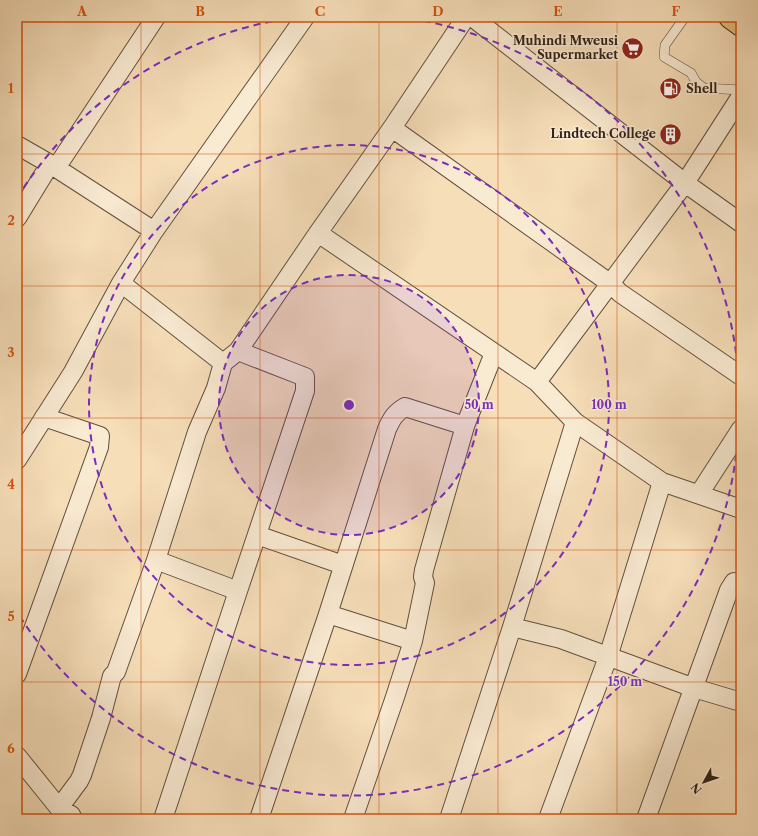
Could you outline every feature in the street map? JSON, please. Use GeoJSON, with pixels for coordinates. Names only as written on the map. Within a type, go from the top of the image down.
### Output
{"type":"FeatureCollection","features":[{"type":"Feature","properties":{"kind":"highway"},"geometry":{"type":"LineString","coordinates":[[730,17],[741,25]]}},
{"type":"Feature","properties":{"kind":"street"},"geometry":{"type":"LineString","coordinates":[[17,218],[156,17]]}},
{"type":"Feature","properties":{"kind":"street"},"geometry":{"type":"LineString","coordinates":[[17,460],[73,372],[121,282],[154,231],[305,17]]}},
{"type":"Feature","properties":{"kind":"street"},"geometry":{"type":"LineString","coordinates":[[67,815],[101,718],[112,676],[116,672],[156,560],[197,432],[216,388],[222,363],[238,352],[318,233],[392,128],[466,17]]}},
{"type":"Feature","properties":{"kind":"street"},"geometry":{"type":"LineString","coordinates":[[472,17],[685,183],[741,223]]}},
{"type":"Feature","properties":{"kind":"street"},"geometry":{"type":"LineString","coordinates":[[537,382],[685,183],[741,96]]}},
{"type":"Feature","properties":{"kind":"street"},"geometry":{"type":"LineString","coordinates":[[392,128],[611,284],[620,293],[741,376]]}},
{"type":"Feature","properties":{"kind":"street"},"geometry":{"type":"LineString","coordinates":[[17,145],[53,166],[154,231]]}},
{"type":"Feature","properties":{"kind":"street"},"geometry":{"type":"LineString","coordinates":[[318,233],[537,382],[575,422],[662,482],[741,509]]}},
{"type":"Feature","properties":{"kind":"street"},"geometry":{"type":"LineString","coordinates":[[121,282],[222,363]]}},
{"type":"Feature","properties":{"kind":"street"},"geometry":{"type":"LineString","coordinates":[[163,819],[301,400],[306,391],[305,377],[238,352]]}},
{"type":"Feature","properties":{"kind":"street"},"geometry":{"type":"LineString","coordinates":[[353,819],[413,641],[425,583],[424,570],[465,426],[494,353]]}},
{"type":"Feature","properties":{"kind":"street"},"geometry":{"type":"LineString","coordinates":[[259,819],[328,614],[387,429],[396,412],[405,407],[465,426]]}},
{"type":"Feature","properties":{"kind":"street"},"geometry":{"type":"LineString","coordinates":[[17,674],[99,447],[100,436],[44,417]]}},
{"type":"Feature","properties":{"kind":"street"},"geometry":{"type":"LineString","coordinates":[[449,819],[512,626],[575,422]]}},
{"type":"Feature","properties":{"kind":"street"},"geometry":{"type":"LineString","coordinates":[[699,494],[741,429]]}},
{"type":"Feature","properties":{"kind":"street"},"geometry":{"type":"LineString","coordinates":[[548,819],[608,657],[662,482]]}},
{"type":"Feature","properties":{"kind":"street"},"geometry":{"type":"LineString","coordinates":[[257,535],[343,565]]}},
{"type":"Feature","properties":{"kind":"street"},"geometry":{"type":"LineString","coordinates":[[156,560],[238,591]]}},
{"type":"Feature","properties":{"kind":"street"},"geometry":{"type":"LineString","coordinates":[[646,819],[729,590],[734,582],[741,585]]}},
{"type":"Feature","properties":{"kind":"street"},"geometry":{"type":"LineString","coordinates":[[328,614],[413,641]]}},
{"type":"Feature","properties":{"kind":"street"},"geometry":{"type":"LineString","coordinates":[[512,626],[561,639],[694,688],[741,702]]}},
{"type":"Feature","properties":{"kind":"street"},"geometry":{"type":"LineString","coordinates":[[17,756],[67,815]]}},
{"type":"Feature","properties":{"kind":"lane"},"geometry":{"type":"LineString","coordinates":[[685,17],[665,45],[664,57],[691,73],[696,82],[704,88],[741,90]]}},
{"type":"Feature","properties":{"kind":"place","name":"Muhindi Mweusi Supermarket"},"geometry":{"type":"Point","coordinates":[633,48]}},
{"type":"Feature","properties":{"kind":"place","name":"Shell"},"geometry":{"type":"Point","coordinates":[671,89]}},
{"type":"Feature","properties":{"kind":"place","name":"Lindtech College"},"geometry":{"type":"Point","coordinates":[671,134]}}]}
